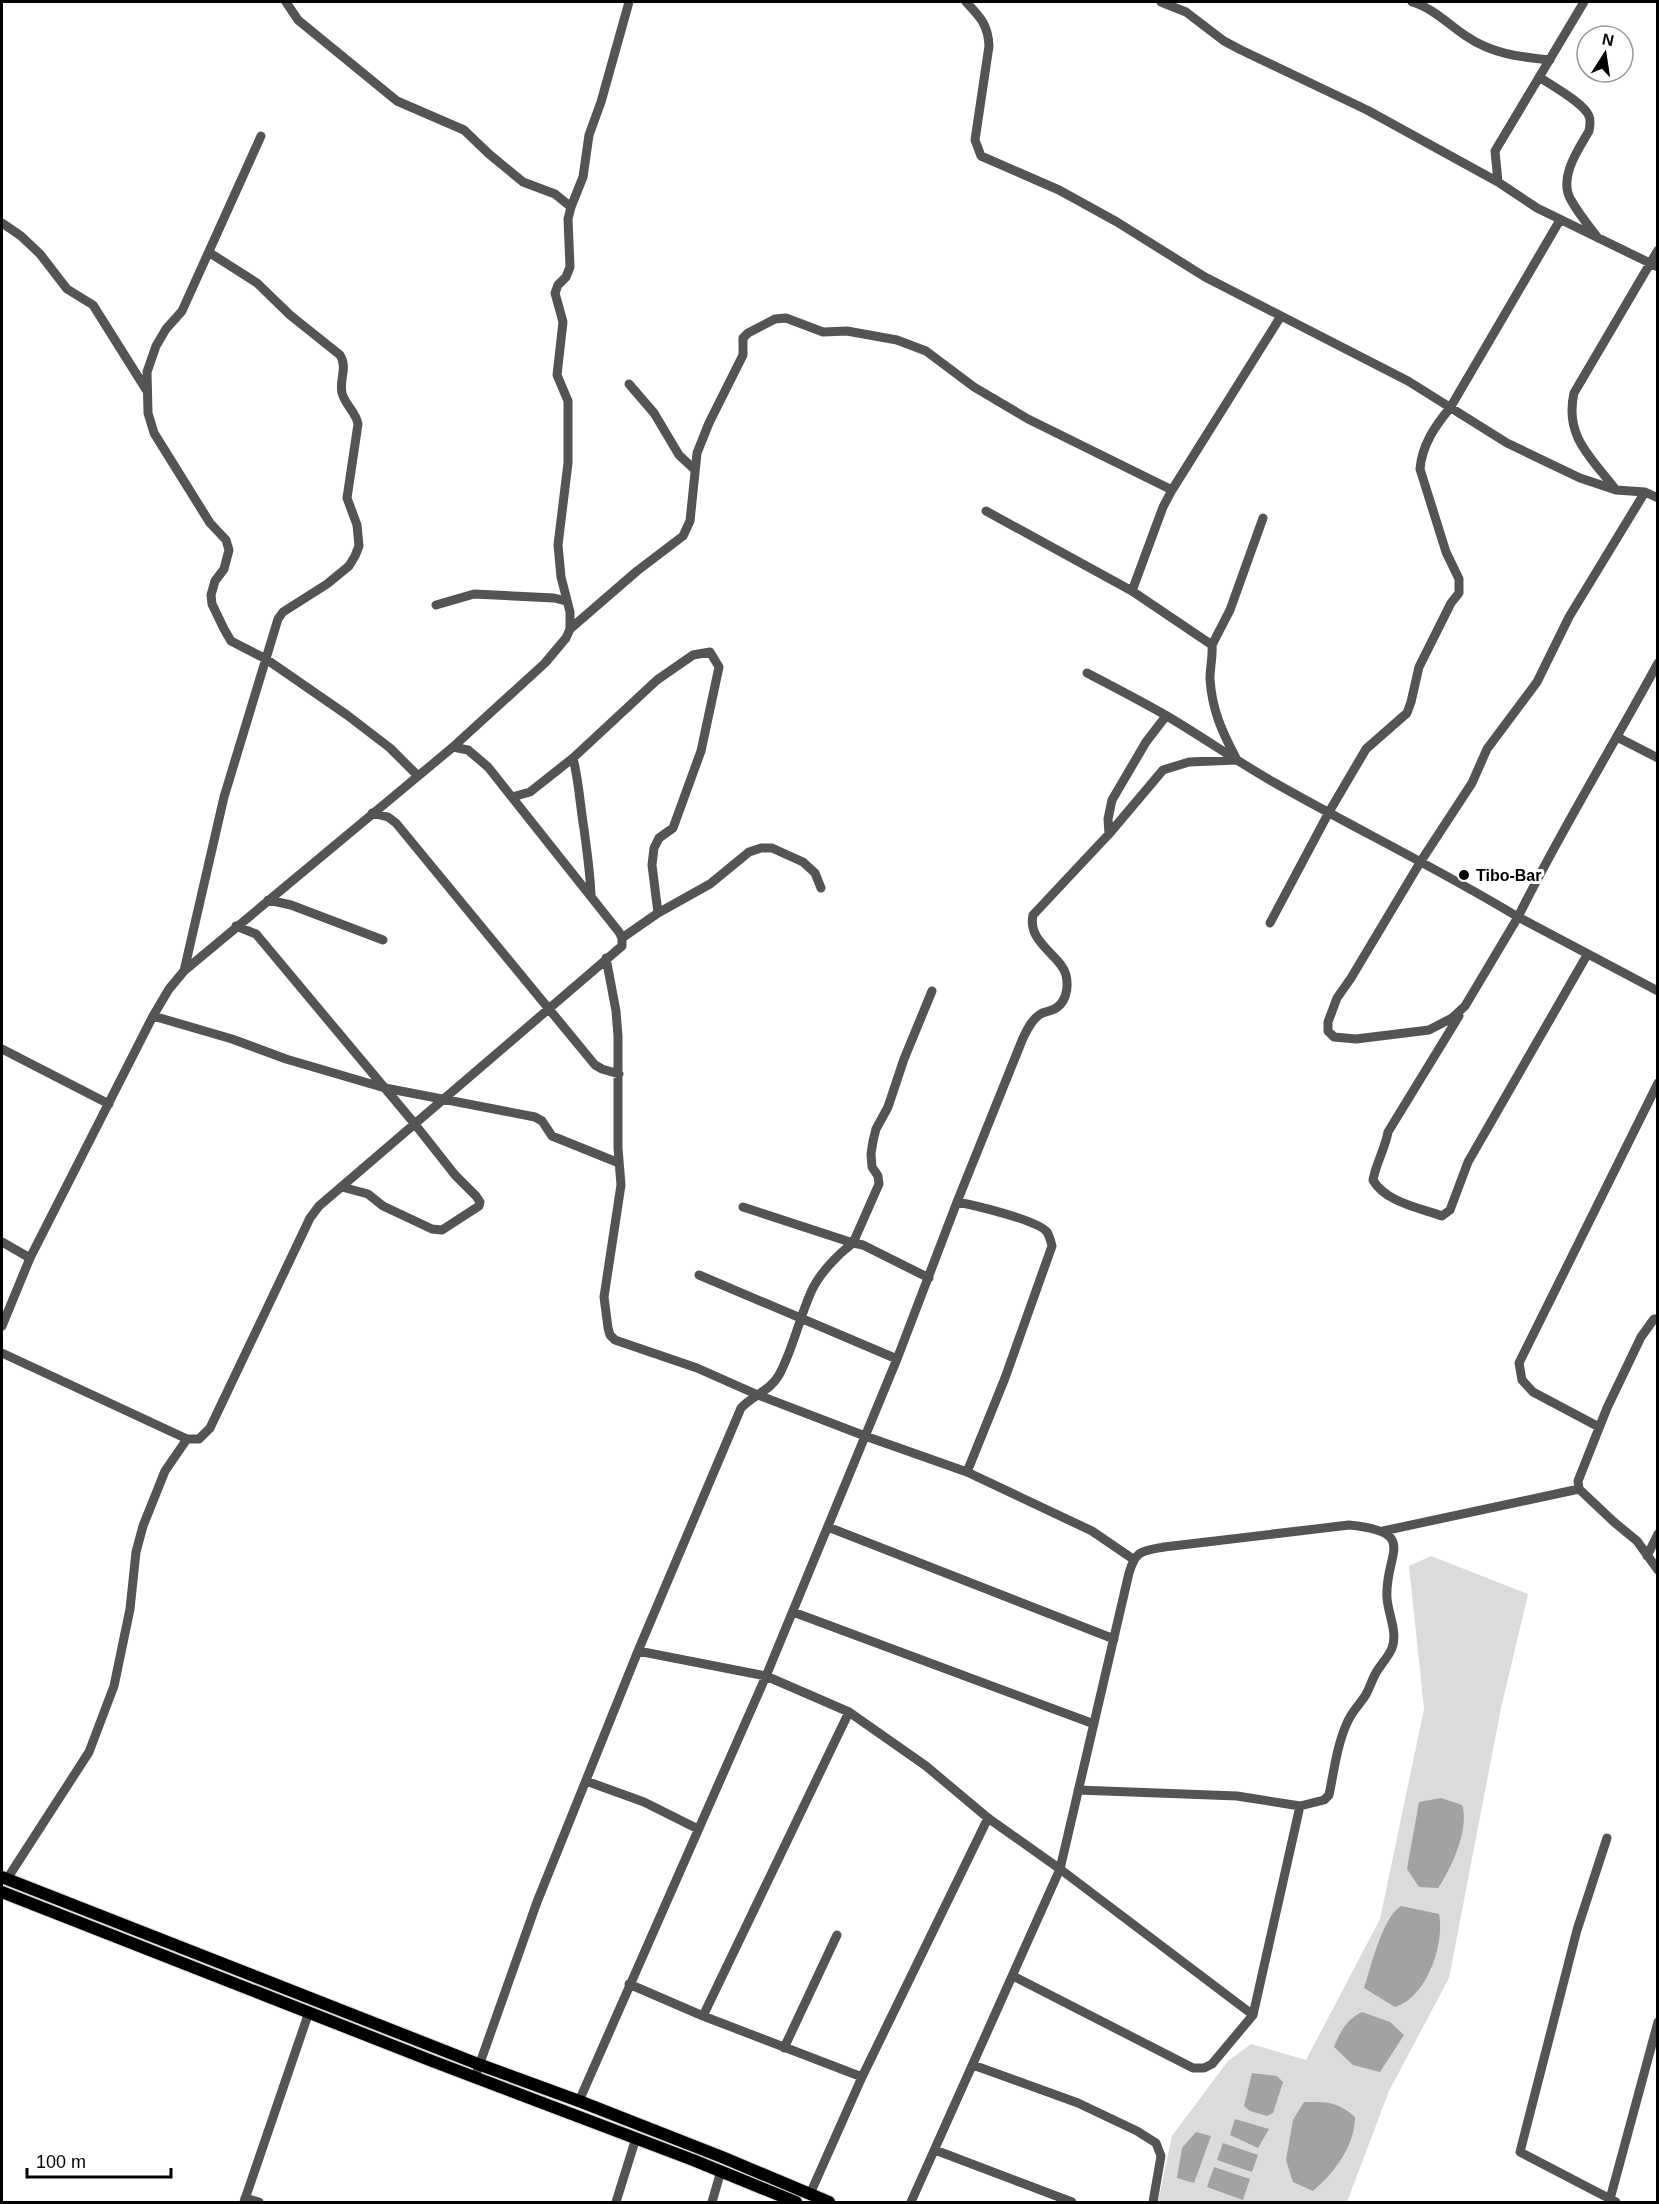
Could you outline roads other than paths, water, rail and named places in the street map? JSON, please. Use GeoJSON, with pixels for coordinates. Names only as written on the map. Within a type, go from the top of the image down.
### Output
{"type":"FeatureCollection","features":[{"type":"Feature","properties":{"kind":"main road"},"geometry":{"type":"LineString","coordinates":[[4,1878],[478,2064],[579,2101],[829,2202]]}},
{"type":"Feature","properties":{"kind":"main road"},"geometry":{"type":"LineString","coordinates":[[2,1892],[796,2202]]}},
{"type":"Feature","properties":{"kind":"street"},"geometry":{"type":"LineString","coordinates":[[286,2],[298,20],[397,101],[464,130],[523,182],[555,194],[571,207]]}},
{"type":"Feature","properties":{"kind":"street"},"geometry":{"type":"LineString","coordinates":[[2,1326],[30,1258],[153,1016],[169,989],[184,971],[236,926],[453,747],[545,663],[566,638],[570,629],[570,612],[561,577],[558,545],[568,464],[568,401],[557,375],[563,322],[555,293],[570,267],[568,219],[583,177],[589,135],[608,81],[630,2]]}},
{"type":"Feature","properties":{"kind":"street"},"geometry":{"type":"LineString","coordinates":[[966,2],[986,25],[988,32],[975,140],[981,156],[1059,190],[1117,222],[1204,277],[1367,358],[1507,443],[1580,478],[1616,490],[1646,492],[1658,498]]}},
{"type":"Feature","properties":{"kind":"street"},"geometry":{"type":"LineString","coordinates":[[1161,2],[1186,12],[1224,41],[1367,110],[1497,182],[1560,220],[1654,265]]}},
{"type":"Feature","properties":{"kind":"street"},"geometry":{"type":"LineString","coordinates":[[1412,2],[1434,12],[1467,37],[1490,50],[1514,56],[1550,60]]}},
{"type":"Feature","properties":{"kind":"street"},"geometry":{"type":"LineString","coordinates":[[1497,182],[1495,151],[1584,2]]}},
{"type":"Feature","properties":{"kind":"street"},"geometry":{"type":"LineString","coordinates":[[1539,77],[1589,114],[1589,131],[1567,176],[1567,185],[1569,198],[1599,239]]}},
{"type":"Feature","properties":{"kind":"street"},"geometry":{"type":"LineString","coordinates":[[261,136],[183,311],[166,328],[156,346],[147,372],[148,413],[154,433],[210,524],[226,540],[229,549],[224,569],[215,581],[211,595],[212,604],[231,641],[266,659],[356,722],[390,748],[418,776]]}},
{"type":"Feature","properties":{"kind":"street"},"geometry":{"type":"LineString","coordinates":[[1270,923],[1329,812],[1366,749],[1407,712],[1419,667],[1451,603],[1459,592],[1459,579],[1446,552],[1420,469],[1421,455],[1429,437],[1450,408],[1560,220]]}},
{"type":"Feature","properties":{"kind":"street"},"geometry":{"type":"LineString","coordinates":[[2,223],[21,236],[40,254],[67,289],[93,306],[109,333],[130,360],[148,393]]}},
{"type":"Feature","properties":{"kind":"street"},"geometry":{"type":"LineString","coordinates":[[1616,490],[1576,437],[1570,408],[1574,393],[1654,265],[1658,250]]}},
{"type":"Feature","properties":{"kind":"street"},"geometry":{"type":"LineString","coordinates":[[184,971],[224,797],[274,627],[283,612],[327,584],[349,566],[359,546],[357,525],[346,498],[358,424],[357,416],[342,396],[345,369],[340,354],[290,315],[258,283],[210,253]]}},
{"type":"Feature","properties":{"kind":"street"},"geometry":{"type":"LineString","coordinates":[[1132,591],[1163,507],[1172,490],[1281,316]]}},
{"type":"Feature","properties":{"kind":"street"},"geometry":{"type":"LineString","coordinates":[[570,629],[637,571],[683,536],[690,521],[697,453],[709,423],[743,355],[743,338],[775,319],[782,318],[823,332],[857,332],[897,340],[926,351],[974,387],[1028,419],[1172,490]]}},
{"type":"Feature","properties":{"kind":"street"},"geometry":{"type":"LineString","coordinates":[[629,384],[654,413],[679,455],[694,470]]}},
{"type":"Feature","properties":{"kind":"street"},"geometry":{"type":"LineString","coordinates":[[1465,1006],[1452,1018],[1437,1026],[1413,1033],[1342,1039],[1334,1037],[1328,1031],[1328,1023],[1337,998],[1472,783],[1487,749],[1537,682],[1569,617],[1646,492]]}},
{"type":"Feature","properties":{"kind":"street"},"geometry":{"type":"LineString","coordinates":[[986,511],[1132,591],[1212,645]]}},
{"type":"Feature","properties":{"kind":"street"},"geometry":{"type":"LineString","coordinates":[[1237,760],[1213,708],[1210,676],[1212,645],[1230,610],[1263,518]]}},
{"type":"Feature","properties":{"kind":"street"},"geometry":{"type":"LineString","coordinates":[[436,605],[474,594],[554,598],[566,601]]}},
{"type":"Feature","properties":{"kind":"street"},"geometry":{"type":"LineString","coordinates":[[512,797],[530,792],[573,758],[657,680],[693,655],[710,652],[720,667],[701,752],[673,828],[659,837],[654,848],[652,865],[658,913]]}},
{"type":"Feature","properties":{"kind":"street"},"geometry":{"type":"LineString","coordinates":[[1587,955],[1468,1162],[1450,1210],[1442,1216],[1389,1196],[1376,1186],[1372,1180],[1389,1132],[1518,917],[1546,860],[1658,663]]}},
{"type":"Feature","properties":{"kind":"street"},"geometry":{"type":"LineString","coordinates":[[1087,673],[1166,716],[1237,760],[1329,812],[1467,886],[1587,955],[1658,991]]}},
{"type":"Feature","properties":{"kind":"street"},"geometry":{"type":"LineString","coordinates":[[1109,834],[1108,819],[1112,800],[1146,742],[1166,716]]}},
{"type":"Feature","properties":{"kind":"street"},"geometry":{"type":"LineString","coordinates":[[1617,738],[1658,758]]}},
{"type":"Feature","properties":{"kind":"street"},"geometry":{"type":"LineString","coordinates":[[2,1353],[187,1439],[200,1439],[210,1428],[310,1218],[319,1206],[622,946],[622,938],[591,895],[512,797],[478,757],[468,750],[453,747]]}},
{"type":"Feature","properties":{"kind":"street"},"geometry":{"type":"LineString","coordinates":[[573,758],[590,865],[591,895]]}},
{"type":"Feature","properties":{"kind":"street"},"geometry":{"type":"LineString","coordinates":[[579,2101],[793,1612],[897,1359],[1023,1038],[1032,1022],[1040,1014],[1059,1006],[1065,996],[1068,987],[1066,972],[1036,935],[1033,915],[1109,834],[1163,770],[1189,762],[1237,760]]}},
{"type":"Feature","properties":{"kind":"street"},"geometry":{"type":"LineString","coordinates":[[372,813],[388,817],[396,823],[595,1065],[619,1074]]}},
{"type":"Feature","properties":{"kind":"street"},"geometry":{"type":"LineString","coordinates":[[622,938],[658,913],[710,884],[749,852],[761,848],[772,848],[803,862],[815,873],[821,888]]}},
{"type":"Feature","properties":{"kind":"street"},"geometry":{"type":"LineString","coordinates":[[268,900],[291,905],[383,940]]}},
{"type":"Feature","properties":{"kind":"street"},"geometry":{"type":"LineString","coordinates":[[236,926],[256,934],[414,1123],[454,1175],[479,1199],[479,1206],[442,1230],[432,1229],[383,1206],[368,1194],[342,1187]]}},
{"type":"Feature","properties":{"kind":"street"},"geometry":{"type":"LineString","coordinates":[[606,958],[616,1011],[621,1185],[604,1298],[610,1335],[615,1340],[696,1368],[758,1395],[967,1472],[1092,1531],[1133,1559]]}},
{"type":"Feature","properties":{"kind":"street"},"geometry":{"type":"LineString","coordinates":[[475,2078],[478,2064],[537,1902],[735,1419],[747,1401],[769,1389],[779,1374],[802,1320],[811,1291],[840,1253],[853,1244],[879,1184],[878,1176],[872,1167],[871,1154],[876,1129],[888,1107],[904,1059],[932,991]]}},
{"type":"Feature","properties":{"kind":"street"},"geometry":{"type":"LineString","coordinates":[[153,1016],[385,1088],[535,1117],[542,1121],[552,1136],[619,1163]]}},
{"type":"Feature","properties":{"kind":"street"},"geometry":{"type":"LineString","coordinates":[[2,1049],[109,1104]]}},
{"type":"Feature","properties":{"kind":"street"},"geometry":{"type":"LineString","coordinates":[[1599,1427],[1533,1392],[1522,1380],[1519,1363],[1658,1083]]}},
{"type":"Feature","properties":{"kind":"street"},"geometry":{"type":"LineString","coordinates":[[957,1202],[984,1208],[1038,1226],[1047,1232],[1052,1246],[1005,1378],[967,1472]]}},
{"type":"Feature","properties":{"kind":"street"},"geometry":{"type":"LineString","coordinates":[[743,1207],[853,1244],[863,1245],[929,1278]]}},
{"type":"Feature","properties":{"kind":"street"},"geometry":{"type":"LineString","coordinates":[[2,1242],[30,1258]]}},
{"type":"Feature","properties":{"kind":"street"},"geometry":{"type":"LineString","coordinates":[[699,1275],[897,1359]]}},
{"type":"Feature","properties":{"kind":"street"},"geometry":{"type":"LineString","coordinates":[[1656,1317],[1641,1337],[1599,1427],[1578,1481],[1579,1489],[1637,1541],[1658,1570]]}},
{"type":"Feature","properties":{"kind":"street"},"geometry":{"type":"LineString","coordinates":[[4,1878],[89,1752],[114,1686],[130,1609],[136,1552],[143,1526],[165,1470],[187,1439]]}},
{"type":"Feature","properties":{"kind":"street"},"geometry":{"type":"LineString","coordinates":[[911,2202],[1060,1869],[1133,1559],[1140,1552],[1164,1547],[1349,1525],[1371,1527],[1383,1531],[1579,1489]]}},
{"type":"Feature","properties":{"kind":"street"},"geometry":{"type":"LineString","coordinates":[[828,1527],[1114,1639]]}},
{"type":"Feature","properties":{"kind":"street"},"geometry":{"type":"LineString","coordinates":[[1078,1790],[1237,1796],[1300,1806],[1318,1802],[1329,1795],[1347,1721],[1366,1694],[1376,1673],[1392,1649],[1394,1638],[1386,1595],[1394,1546],[1383,1531]]}},
{"type":"Feature","properties":{"kind":"street"},"geometry":{"type":"LineString","coordinates":[[1647,1556],[1658,1534]]}},
{"type":"Feature","properties":{"kind":"street"},"geometry":{"type":"LineString","coordinates":[[793,1612],[1094,1724]]}},
{"type":"Feature","properties":{"kind":"street"},"geometry":{"type":"LineString","coordinates":[[638,1651],[766,1676],[849,1712],[926,1766],[988,1818],[1060,1869],[1253,2015]]}},
{"type":"Feature","properties":{"kind":"street"},"geometry":{"type":"LineString","coordinates":[[704,2016],[849,1712]]}},
{"type":"Feature","properties":{"kind":"street"},"geometry":{"type":"LineString","coordinates":[[586,1781],[644,1802],[698,1829]]}},
{"type":"Feature","properties":{"kind":"street"},"geometry":{"type":"LineString","coordinates":[[1013,1976],[1193,2067],[1204,2068],[1212,2064],[1253,2015],[1300,1806]]}},
{"type":"Feature","properties":{"kind":"street"},"geometry":{"type":"LineString","coordinates":[[810,2194],[862,2077],[988,1818]]}},
{"type":"Feature","properties":{"kind":"street"},"geometry":{"type":"LineString","coordinates":[[1606,1838],[1577,1930],[1520,2152],[1613,2201],[1658,2022]]}},
{"type":"Feature","properties":{"kind":"street"},"geometry":{"type":"LineString","coordinates":[[784,2048],[837,1935]]}},
{"type":"Feature","properties":{"kind":"street"},"geometry":{"type":"LineString","coordinates":[[629,1984],[784,2048],[862,2077]]}},
{"type":"Feature","properties":{"kind":"street"},"geometry":{"type":"LineString","coordinates":[[259,2202],[245,2200],[309,2012]]}},
{"type":"Feature","properties":{"kind":"street"},"geometry":{"type":"LineString","coordinates":[[973,2065],[1078,2103],[1137,2131],[1156,2143],[1161,2156],[1154,2202]]}},
{"type":"Feature","properties":{"kind":"street"},"geometry":{"type":"LineString","coordinates":[[616,2202],[636,2138]]}},
{"type":"Feature","properties":{"kind":"street"},"geometry":{"type":"LineString","coordinates":[[935,2150],[1072,2202]]}},
{"type":"Feature","properties":{"kind":"street"},"geometry":{"type":"LineString","coordinates":[[711,2202],[721,2171]]}},
{"type":"Feature","properties":{"kind":"place","name":"Tibo-Bar"},"geometry":{"type":"Point","coordinates":[1464,875]}}]}
